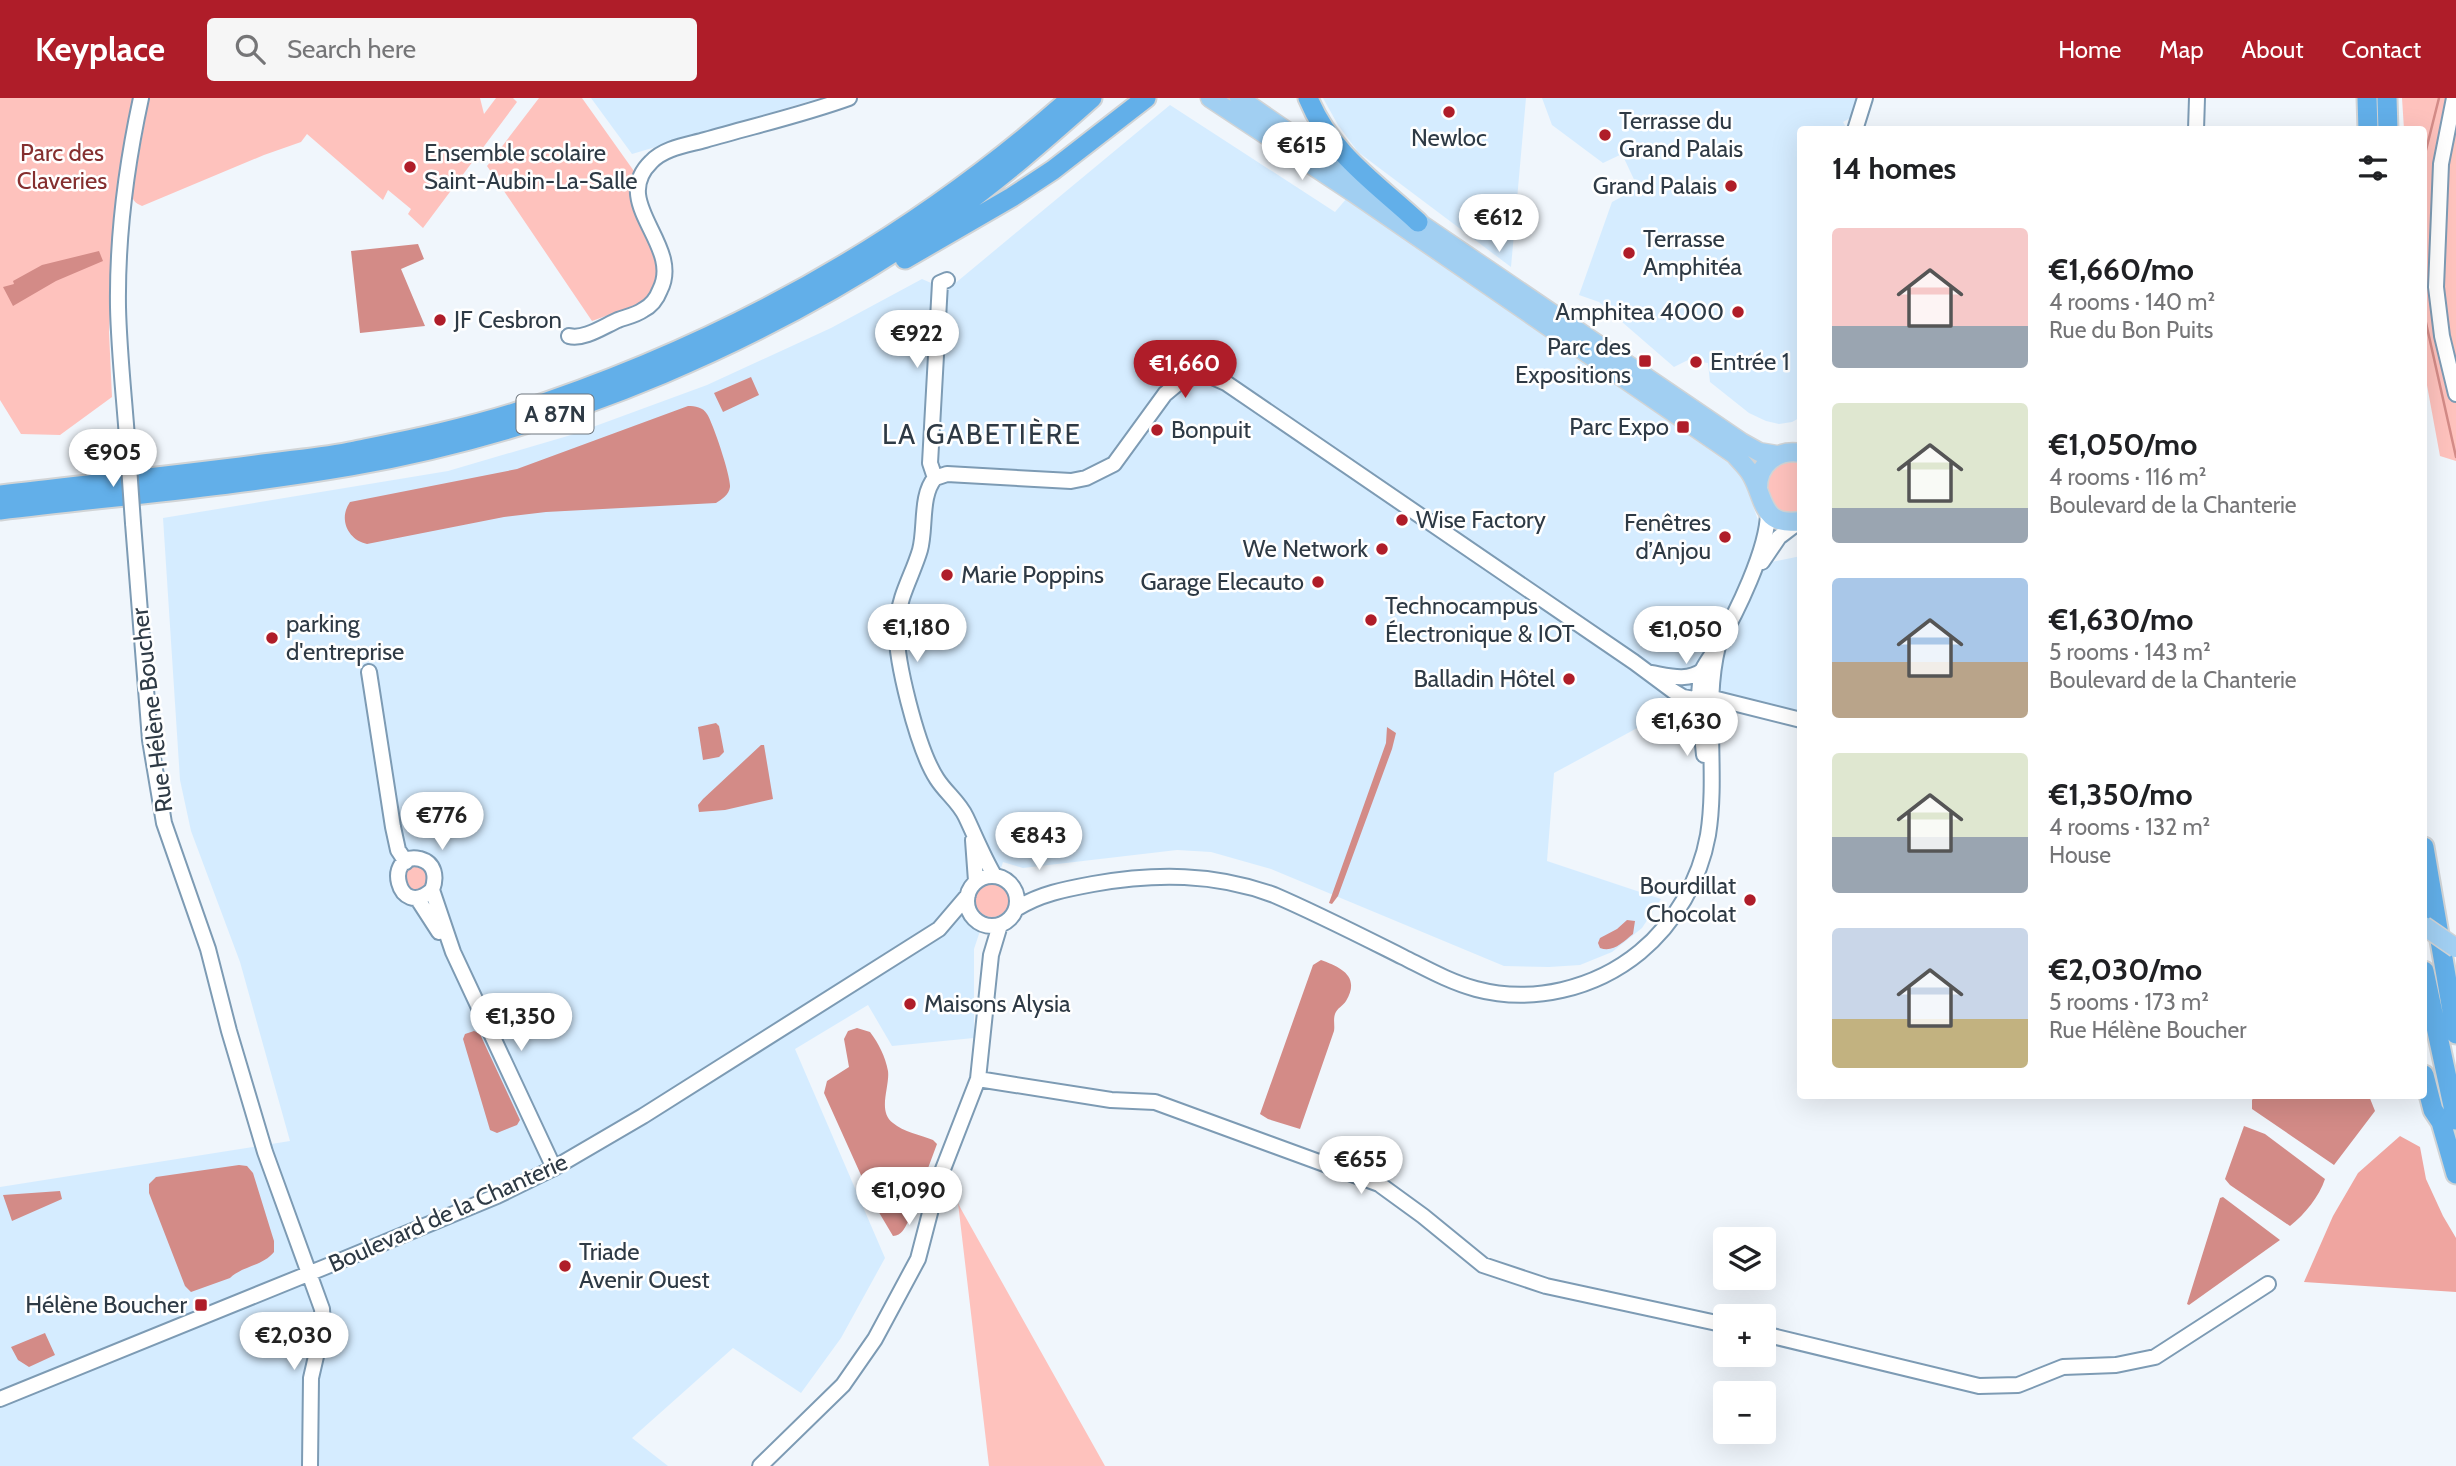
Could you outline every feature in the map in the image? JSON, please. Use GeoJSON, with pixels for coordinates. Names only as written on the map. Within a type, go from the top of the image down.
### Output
{"type":"FeatureCollection","features":[{"type":"Feature","properties":{"kind":"highway","name":"A 87N"},"geometry":{"type":"LineString","coordinates":[[0,495],[351,452],[512,414],[589,387],[737,323],[835,271],[950,196],[1071,98]]}},
{"type":"Feature","properties":{"kind":"highway","name":"A 87N"},"geometry":{"type":"LineString","coordinates":[[0,510],[196,488],[351,466],[516,427],[592,401],[752,334],[840,286],[950,215],[1092,98]]}},
{"type":"Feature","properties":{"kind":"highway"},"geometry":{"type":"LineString","coordinates":[[840,286],[883,271],[1012,197],[1054,170],[1146,98]]}},
{"type":"Feature","properties":{"kind":"highway"},"geometry":{"type":"LineString","coordinates":[[1308,98],[1321,125],[1346,158],[1418,222]]}},
{"type":"Feature","properties":{"kind":"highway"},"geometry":{"type":"LineString","coordinates":[[2367,98],[2368,126]]}},
{"type":"Feature","properties":{"kind":"highway"},"geometry":{"type":"LineString","coordinates":[[2387,98],[2388,126]]}},
{"type":"Feature","properties":{"kind":"highway"},"geometry":{"type":"LineString","coordinates":[[2427,865],[2456,1034]]}},
{"type":"Feature","properties":{"kind":"highway"},"geometry":{"type":"LineString","coordinates":[[2427,985],[2456,1121]]}},
{"type":"Feature","properties":{"kind":"highway"},"geometry":{"type":"LineString","coordinates":[[2427,1086],[2456,1174]]}},
{"type":"Feature","properties":{"kind":"main road"},"geometry":{"type":"LineString","coordinates":[[1210,98],[1741,442],[1759,452],[1777,455],[1797,450]]}},
{"type":"Feature","properties":{"kind":"main road"},"geometry":{"type":"LineString","coordinates":[[1239,98],[1418,222],[1734,454],[1752,474],[1761,501],[1768,512],[1783,520],[1797,521]]}},
{"type":"Feature","properties":{"kind":"main road"},"geometry":{"type":"LineString","coordinates":[[1758,488],[1763,467],[1777,455]]}},
{"type":"Feature","properties":{"kind":"main road"},"geometry":{"type":"LineString","coordinates":[[2427,928],[2456,948]]}},
{"type":"Feature","properties":{"kind":"street","name":"Rue Hélène Boucher"},"geometry":{"type":"LineString","coordinates":[[141,98],[131,146],[120,240],[118,308],[150,740],[164,823],[208,949],[265,1152],[322,1309],[323,1326],[311,1378],[310,1466]]}},
{"type":"Feature","properties":{"kind":"street"},"geometry":{"type":"LineString","coordinates":[[569,336],[581,337],[642,311],[659,294],[665,279],[664,257],[641,210],[638,194],[640,179],[653,159],[678,148],[849,98]]}},
{"type":"Feature","properties":{"kind":"street"},"geometry":{"type":"LineString","coordinates":[[1856,126],[1865,98]]}},
{"type":"Feature","properties":{"kind":"street"},"geometry":{"type":"LineString","coordinates":[[2196,126],[2197,98]]}},
{"type":"Feature","properties":{"kind":"street"},"geometry":{"type":"LineString","coordinates":[[2454,98],[2441,164],[2436,287],[2442,336],[2456,394]]}},
{"type":"Feature","properties":{"kind":"street"},"geometry":{"type":"LineString","coordinates":[[947,280],[940,282],[937,324],[930,463],[934,478],[928,489],[919,552],[900,601],[896,642],[899,665],[926,758],[937,779],[959,805],[994,875],[1012,885],[1036,890],[1065,889],[1153,876],[1194,877],[1227,882],[1293,903],[1431,971],[1473,988],[1530,995],[1554,992],[1595,979],[1640,952],[1662,931],[1687,894],[1699,867],[1708,833],[1707,700],[1703,670]]}},
{"type":"Feature","properties":{"kind":"street"},"geometry":{"type":"LineString","coordinates":[[934,478],[947,474],[1071,481],[1086,478],[1114,464],[1165,394],[1192,377],[1208,375],[1249,398],[1673,691],[1797,719]]}},
{"type":"Feature","properties":{"kind":"street"},"geometry":{"type":"LineString","coordinates":[[1649,673],[1677,678],[1696,676],[1703,670],[1718,646],[1753,574],[1766,531],[1768,512]]}},
{"type":"Feature","properties":{"kind":"street"},"geometry":{"type":"LineString","coordinates":[[1753,574],[1779,537],[1797,523]]}},
{"type":"Feature","properties":{"kind":"street"},"geometry":{"type":"LineString","coordinates":[[1707,700],[1718,646]]}},
{"type":"Feature","properties":{"kind":"street"},"geometry":{"type":"LineString","coordinates":[[369,672],[393,827],[398,849],[406,862]]}},
{"type":"Feature","properties":{"kind":"street"},"geometry":{"type":"LineString","coordinates":[[973,835],[976,881]]}},
{"type":"Feature","properties":{"kind":"street"},"geometry":{"type":"LineString","coordinates":[[432,890],[416,898],[408,896],[397,883],[397,873],[406,862],[416,859],[427,863],[435,875],[432,890],[453,952],[554,1168]]}},
{"type":"Feature","properties":{"kind":"street"},"geometry":{"type":"LineString","coordinates":[[994,875],[984,876],[976,881],[968,895],[970,913],[987,923],[1007,922],[1016,909],[1018,901],[1012,885]]}},
{"type":"Feature","properties":{"kind":"street"},"geometry":{"type":"LineString","coordinates":[[1016,909],[1030,900],[1065,889]]}},
{"type":"Feature","properties":{"kind":"street","name":"Boulevard de la Chanterie"},"geometry":{"type":"LineString","coordinates":[[0,1399],[308,1275],[497,1196],[554,1168],[643,1116],[939,929],[968,895]]}},
{"type":"Feature","properties":{"kind":"street"},"geometry":{"type":"LineString","coordinates":[[416,898],[453,952]]}},
{"type":"Feature","properties":{"kind":"street"},"geometry":{"type":"LineString","coordinates":[[760,1466],[843,1385],[875,1339],[918,1259],[939,1182],[978,1079],[991,955],[987,923]]}},
{"type":"Feature","properties":{"kind":"street","name":"Boulevard de la Chanterie"},"geometry":{"type":"LineString","coordinates":[[939,929],[987,923]]}},
{"type":"Feature","properties":{"kind":"street"},"geometry":{"type":"LineString","coordinates":[[978,1079],[1111,1100],[1155,1102],[1379,1184],[1483,1265],[1546,1286],[1713,1322]]}},
{"type":"Feature","properties":{"kind":"street"},"geometry":{"type":"LineString","coordinates":[[1776,1337],[1979,1386],[2018,1385],[2063,1367],[2116,1365],[2155,1357],[2268,1284]]}},
{"type":"Feature","properties":{"kind":"shaded area","name":"Ensemble scolaire Saint-Aubin-La-Salle"},"geometry":{"type":"Polygon","coordinates":[[[591,98],[820,98],[632,154],[591,98]]]}},
{"type":"Feature","properties":{"kind":"shaded area"},"geometry":{"type":"Polygon","coordinates":[[[1323,98],[1526,98],[1511,267],[1358,152],[1323,98]]]}},
{"type":"Feature","properties":{"kind":"shaded area"},"geometry":{"type":"Polygon","coordinates":[[[1542,98],[1859,98],[1852,117],[1843,122],[1845,126],[1797,126],[1797,419],[1779,424],[1749,413],[1710,382],[1708,363],[1688,360],[1674,367],[1599,302],[1579,295],[1612,202],[1638,188],[1622,154],[1603,163],[1552,125],[1542,98]]]}},
{"type":"Feature","properties":{"kind":"shaded area"},"geometry":{"type":"Polygon","coordinates":[[[1170,105],[1335,212],[1347,198],[1734,467],[1745,483],[1759,523],[1748,567],[1797,557],[1797,713],[1702,693],[1554,773],[1547,861],[1661,899],[1642,928],[1612,952],[1580,965],[1504,966],[1271,869],[1211,852],[1177,850],[1023,868],[1003,862],[974,949],[974,1038],[892,1046],[868,1005],[795,1049],[885,1258],[841,1338],[801,1393],[733,1348],[632,1438],[668,1466],[0,1466],[0,1187],[290,1141],[240,962],[191,831],[180,780],[163,518],[448,471],[571,435],[707,385],[831,328],[922,279],[947,290],[1170,105]]]}},
{"type":"Feature","properties":{"kind":"shaded area"},"geometry":{"type":"Polygon","coordinates":[[[418,244],[424,259],[401,269],[425,326],[360,333],[351,251],[418,244]]]}},
{"type":"Feature","properties":{"kind":"shaded area"},"geometry":{"type":"Polygon","coordinates":[[[99,251],[103,261],[56,281],[13,306],[3,287],[14,284],[13,281],[42,265],[99,251]]]}},
{"type":"Feature","properties":{"kind":"shaded area"},"geometry":{"type":"Polygon","coordinates":[[[1138,360],[1164,363],[1162,375],[1137,372],[1138,360]]]}},
{"type":"Feature","properties":{"kind":"shaded area"},"geometry":{"type":"Polygon","coordinates":[[[751,377],[759,395],[723,412],[714,393],[751,377]]]}},
{"type":"Feature","properties":{"kind":"shaded area"},"geometry":{"type":"Polygon","coordinates":[[[688,406],[701,408],[707,414],[725,462],[730,487],[727,495],[716,503],[546,512],[504,517],[367,544],[355,538],[347,528],[345,515],[350,502],[517,469],[688,406]]]}},
{"type":"Feature","properties":{"kind":"shaded area"},"geometry":{"type":"Polygon","coordinates":[[[716,723],[724,752],[719,757],[703,760],[698,727],[716,723]]]}},
{"type":"Feature","properties":{"kind":"shaded area"},"geometry":{"type":"Polygon","coordinates":[[[1387,727],[1396,733],[1392,749],[1338,896],[1332,904],[1329,903],[1386,743],[1387,727]]]}},
{"type":"Feature","properties":{"kind":"shaded area"},"geometry":{"type":"Polygon","coordinates":[[[764,745],[773,799],[725,810],[699,812],[698,805],[703,799],[764,745]]]}},
{"type":"Feature","properties":{"kind":"shaded area"},"geometry":{"type":"Polygon","coordinates":[[[1627,920],[1635,921],[1633,934],[1614,948],[1600,948],[1600,938],[1627,920]]]}},
{"type":"Feature","properties":{"kind":"shaded area"},"geometry":{"type":"Polygon","coordinates":[[[1321,960],[1341,969],[1350,979],[1351,985],[1346,1001],[1335,1014],[1334,1031],[1300,1129],[1260,1114],[1313,965],[1321,960]]]}},
{"type":"Feature","properties":{"kind":"shaded area"},"geometry":{"type":"Polygon","coordinates":[[[857,1028],[870,1032],[885,1060],[888,1071],[885,1105],[888,1118],[902,1129],[933,1140],[937,1144],[908,1222],[901,1233],[893,1236],[874,1204],[824,1093],[827,1081],[849,1067],[844,1039],[848,1031],[857,1028]]]}},
{"type":"Feature","properties":{"kind":"shaded area"},"geometry":{"type":"Polygon","coordinates":[[[474,1031],[480,1034],[520,1120],[517,1125],[497,1133],[490,1130],[463,1039],[465,1034],[474,1031]]]}},
{"type":"Feature","properties":{"kind":"shaded area"},"geometry":{"type":"Polygon","coordinates":[[[2370,1099],[2375,1111],[2334,1165],[2252,1109],[2252,1100],[2370,1099]]]}},
{"type":"Feature","properties":{"kind":"shaded area"},"geometry":{"type":"Polygon","coordinates":[[[2244,1126],[2265,1134],[2325,1179],[2311,1205],[2290,1226],[2225,1179],[2244,1126]]]}},
{"type":"Feature","properties":{"kind":"shaded area"},"geometry":{"type":"Polygon","coordinates":[[[2400,1136],[2420,1147],[2426,1179],[2456,1238],[2456,1292],[2304,1282],[2333,1216],[2358,1173],[2400,1136]]]}},
{"type":"Feature","properties":{"kind":"shaded area"},"geometry":{"type":"Polygon","coordinates":[[[247,1166],[253,1173],[274,1241],[274,1252],[230,1278],[191,1292],[185,1286],[149,1193],[149,1184],[156,1177],[247,1166]]]}},
{"type":"Feature","properties":{"kind":"shaded area"},"geometry":{"type":"Polygon","coordinates":[[[60,1191],[62,1199],[12,1221],[3,1195],[60,1191]]]}},
{"type":"Feature","properties":{"kind":"shaded area"},"geometry":{"type":"Polygon","coordinates":[[[2223,1197],[2280,1240],[2189,1305],[2187,1304],[2220,1198],[2223,1197]]]}},
{"type":"Feature","properties":{"kind":"shaded area"},"geometry":{"type":"Polygon","coordinates":[[[45,1333],[55,1355],[29,1367],[18,1360],[11,1347],[45,1333]]]}},
{"type":"Feature","properties":{"kind":"green space","name":"Parc des Claveries"},"geometry":{"type":"Polygon","coordinates":[[[0,98],[135,98],[115,223],[109,332],[112,397],[60,435],[21,434],[0,400],[0,98]]]}},
{"type":"Feature","properties":{"kind":"green space"},"geometry":{"type":"Polygon","coordinates":[[[149,98],[480,98],[484,114],[496,98],[513,98],[517,102],[423,228],[408,214],[411,209],[388,190],[383,200],[307,134],[301,142],[142,206],[133,199],[132,193],[149,98]]]}},
{"type":"Feature","properties":{"kind":"green space"},"geometry":{"type":"Polygon","coordinates":[[[539,98],[582,98],[636,174],[659,254],[657,289],[636,305],[592,321],[487,166],[539,98]]]}},
{"type":"Feature","properties":{"kind":"green space"},"geometry":{"type":"Polygon","coordinates":[[[2402,98],[2456,98],[2456,461],[2440,456],[2427,385],[2427,126],[2404,126],[2402,98]]]}},
{"type":"Feature","properties":{"kind":"green space"},"geometry":{"type":"Polygon","coordinates":[[[1797,460],[1797,514],[1777,511],[1763,489],[1775,463],[1797,460]]]}},
{"type":"Feature","properties":{"kind":"green space"},"geometry":{"type":"Polygon","coordinates":[[[416,865],[425,869],[429,878],[425,887],[416,891],[407,887],[403,878],[407,869],[416,865]]]}},
{"type":"Feature","properties":{"kind":"green space"},"geometry":{"type":"Polygon","coordinates":[[[992,883],[1004,888],[1009,900],[1004,912],[992,917],[980,912],[975,900],[980,888],[992,883]]]}},
{"type":"Feature","properties":{"kind":"green space"},"geometry":{"type":"Polygon","coordinates":[[[958,1203],[961,1209],[1105,1466],[989,1466],[958,1203]]]}},
{"type":"Feature","properties":{"kind":"waterway"},"geometry":{"type":"LineString","coordinates":[[2427,146],[2439,98]]}},
{"type":"Feature","properties":{"kind":"waterway"},"geometry":{"type":"LineString","coordinates":[[2427,327],[2456,457]]}},
{"type":"Feature","properties":{"kind":"place","name":"Newloc"},"geometry":{"type":"Point","coordinates":[1449,112]}},
{"type":"Feature","properties":{"kind":"place","name":"Terrasse du Grand Palais"},"geometry":{"type":"Point","coordinates":[1605,135]}},
{"type":"Feature","properties":{"kind":"place","name":"Ensemble scolaire Saint-Aubin-La-Salle"},"geometry":{"type":"Point","coordinates":[410,167]}},
{"type":"Feature","properties":{"kind":"place","name":"Grand Palais"},"geometry":{"type":"Point","coordinates":[1731,186]}},
{"type":"Feature","properties":{"kind":"place","name":"Terrasse Amphitéa"},"geometry":{"type":"Point","coordinates":[1629,253]}},
{"type":"Feature","properties":{"kind":"place","name":"Amphitea 4000"},"geometry":{"type":"Point","coordinates":[1738,312]}},
{"type":"Feature","properties":{"kind":"place","name":"JF Cesbron"},"geometry":{"type":"Point","coordinates":[440,320]}},
{"type":"Feature","properties":{"kind":"place","name":"Parc des Expositions"},"geometry":{"type":"Point","coordinates":[1645,361]}},
{"type":"Feature","properties":{"kind":"place","name":"Entrée 1"},"geometry":{"type":"Point","coordinates":[1696,362]}},
{"type":"Feature","properties":{"kind":"place","name":"Parc Expo"},"geometry":{"type":"Point","coordinates":[1683,427]}},
{"type":"Feature","properties":{"kind":"place","name":"Bonpuit"},"geometry":{"type":"Point","coordinates":[1157,430]}},
{"type":"Feature","properties":{"kind":"place","name":"Wise Factory"},"geometry":{"type":"Point","coordinates":[1402,520]}},
{"type":"Feature","properties":{"kind":"place","name":"Fenêtres d’Anjou"},"geometry":{"type":"Point","coordinates":[1725,537]}},
{"type":"Feature","properties":{"kind":"place","name":"We Network"},"geometry":{"type":"Point","coordinates":[1382,549]}},
{"type":"Feature","properties":{"kind":"place","name":"Marie Poppins"},"geometry":{"type":"Point","coordinates":[947,575]}},
{"type":"Feature","properties":{"kind":"place","name":"Garage Elecauto"},"geometry":{"type":"Point","coordinates":[1318,582]}},
{"type":"Feature","properties":{"kind":"place","name":"Technocampus Électronique & IOT"},"geometry":{"type":"Point","coordinates":[1371,620]}},
{"type":"Feature","properties":{"kind":"place","name":"parking d'entreprise"},"geometry":{"type":"Point","coordinates":[272,638]}},
{"type":"Feature","properties":{"kind":"place","name":"Balladin Hôtel"},"geometry":{"type":"Point","coordinates":[1569,679]}},
{"type":"Feature","properties":{"kind":"place","name":"Bourdillat Chocolat"},"geometry":{"type":"Point","coordinates":[1750,900]}},
{"type":"Feature","properties":{"kind":"place","name":"Maisons Alysia"},"geometry":{"type":"Point","coordinates":[910,1004]}},
{"type":"Feature","properties":{"kind":"place","name":"Triade Avenir Ouest"},"geometry":{"type":"Point","coordinates":[565,1266]}},
{"type":"Feature","properties":{"kind":"place","name":"Hélène Boucher"},"geometry":{"type":"Point","coordinates":[201,1305]}},
{"type":"Feature","properties":{"kind":"district","name":"LA GABETIÈRE"},"geometry":{"type":"Point","coordinates":[982,434]}}]}
